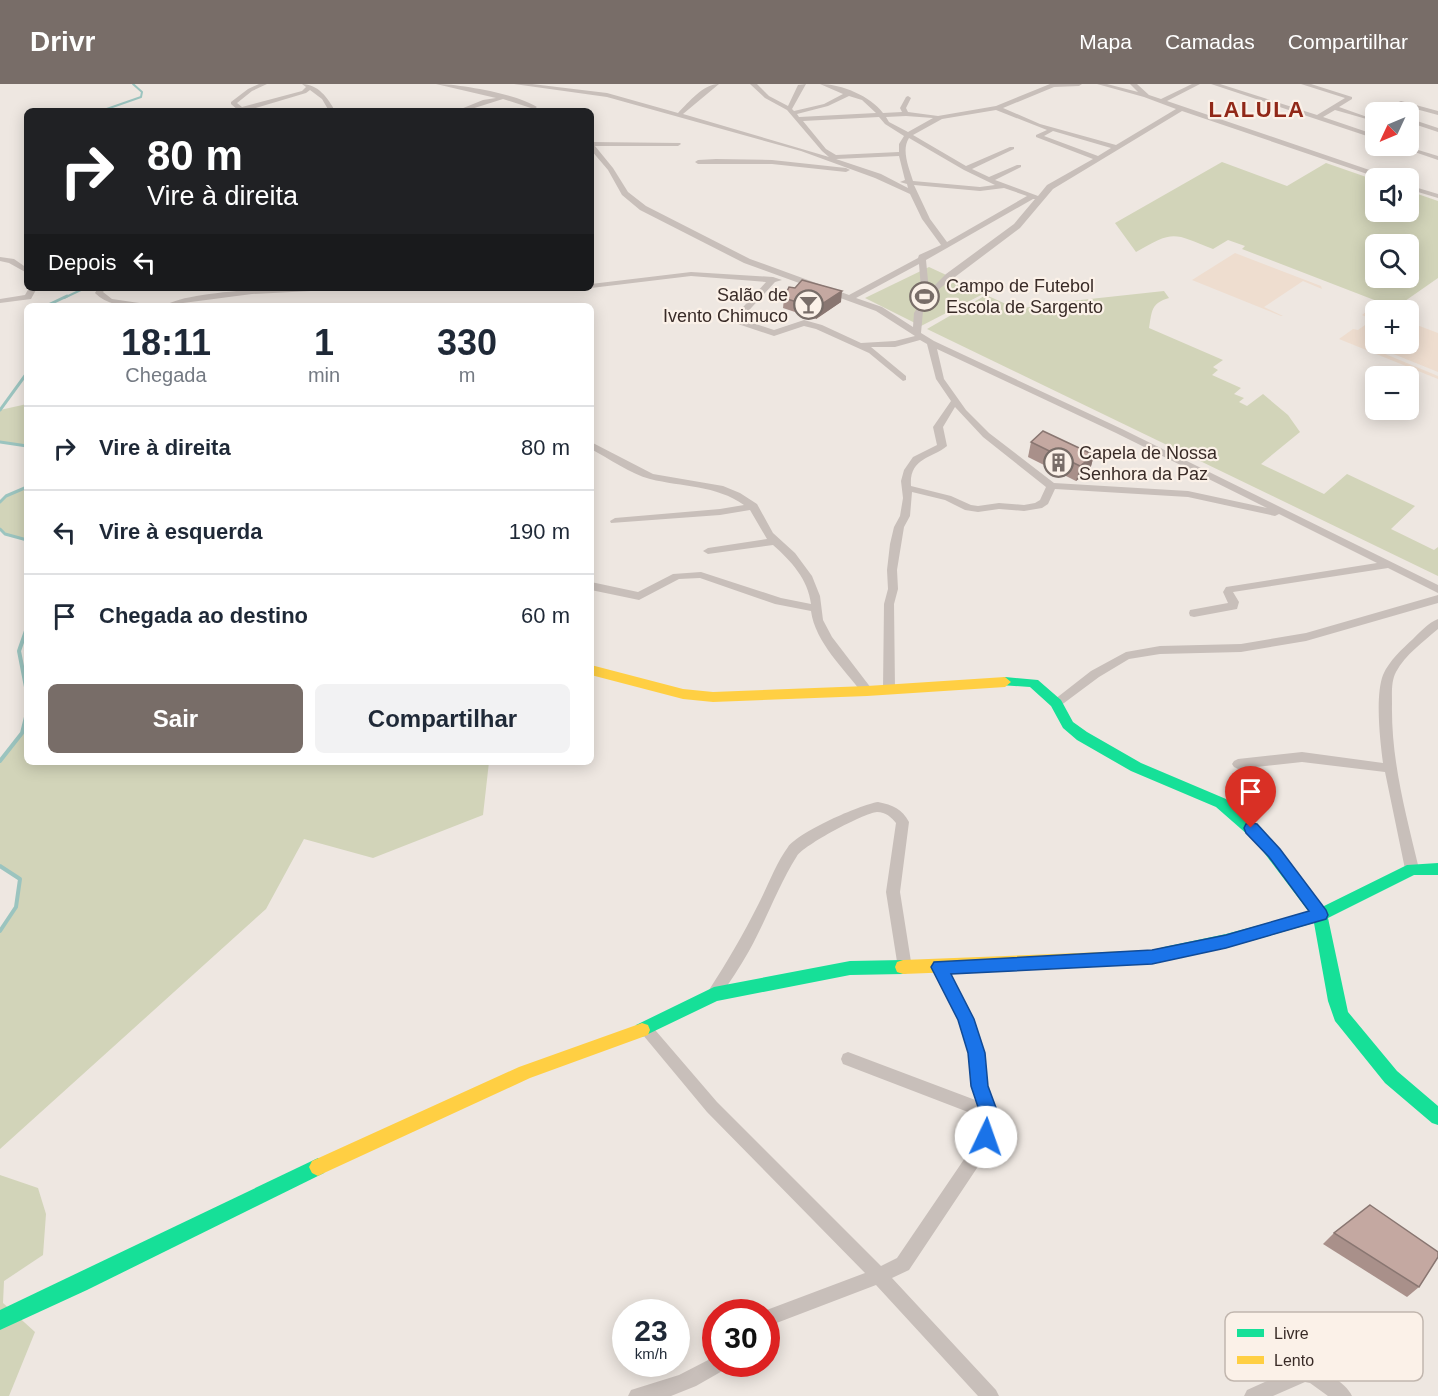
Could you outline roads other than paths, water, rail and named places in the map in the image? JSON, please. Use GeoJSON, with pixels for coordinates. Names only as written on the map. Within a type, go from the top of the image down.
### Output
{"type":"FeatureCollection","features":[{"type":"Feature","properties":{"kind":"street"},"geometry":{"type":"LineString","coordinates":[[240,108],[233,104],[250,90],[264,84]]}},
{"type":"Feature","properties":{"kind":"street"},"geometry":{"type":"LineString","coordinates":[[439,84],[513,99],[535,108]]}},
{"type":"Feature","properties":{"kind":"street"},"geometry":{"type":"LineString","coordinates":[[517,84],[552,86],[607,95],[831,158],[891,181],[913,193]]}},
{"type":"Feature","properties":{"kind":"street"},"geometry":{"type":"LineString","coordinates":[[679,115],[716,84]]}},
{"type":"Feature","properties":{"kind":"street"},"geometry":{"type":"LineString","coordinates":[[790,111],[798,90],[803,84]]}},
{"type":"Feature","properties":{"kind":"street"},"geometry":{"type":"LineString","coordinates":[[823,84],[849,93],[874,106],[887,123],[966,169],[1034,198]]}},
{"type":"Feature","properties":{"kind":"street"},"geometry":{"type":"LineString","coordinates":[[945,245],[926,219],[913,193],[902,152],[904,139],[911,136],[923,124],[940,117],[997,108],[1052,85],[1079,84]]}},
{"type":"Feature","properties":{"kind":"street"},"geometry":{"type":"LineString","coordinates":[[1100,84],[1147,96],[1365,172]]}},
{"type":"Feature","properties":{"kind":"street"},"geometry":{"type":"LineString","coordinates":[[1133,84],[1147,96]]}},
{"type":"Feature","properties":{"kind":"street"},"geometry":{"type":"LineString","coordinates":[[1162,101],[1197,84]]}},
{"type":"Feature","properties":{"kind":"street"},"geometry":{"type":"LineString","coordinates":[[1214,84],[1365,134]]}},
{"type":"Feature","properties":{"kind":"street"},"geometry":{"type":"LineString","coordinates":[[1304,84],[1350,98],[1317,118]]}},
{"type":"Feature","properties":{"kind":"street"},"geometry":{"type":"LineString","coordinates":[[756,85],[767,97],[790,111],[831,158]]}},
{"type":"Feature","properties":{"kind":"street"},"geometry":{"type":"LineString","coordinates":[[251,108],[284,96],[304,92],[307,86],[325,98],[330,108]]}},
{"type":"Feature","properties":{"kind":"street"},"geometry":{"type":"LineString","coordinates":[[546,95],[552,86]]}},
{"type":"Feature","properties":{"kind":"street"},"geometry":{"type":"LineString","coordinates":[[790,111],[826,105],[849,93]]}},
{"type":"Feature","properties":{"kind":"street"},"geometry":{"type":"LineString","coordinates":[[906,114],[903,108],[908,98]]}},
{"type":"Feature","properties":{"kind":"street"},"geometry":{"type":"LineString","coordinates":[[466,108],[484,101],[513,99]]}},
{"type":"Feature","properties":{"kind":"street"},"geometry":{"type":"LineString","coordinates":[[537,108],[540,101]]}},
{"type":"Feature","properties":{"kind":"street"},"geometry":{"type":"LineString","coordinates":[[1419,107],[1438,113]]}},
{"type":"Feature","properties":{"kind":"street"},"geometry":{"type":"LineString","coordinates":[[997,108],[1053,129],[1115,147]]}},
{"type":"Feature","properties":{"kind":"street"},"geometry":{"type":"LineString","coordinates":[[1335,108],[1365,117]]}},
{"type":"Feature","properties":{"kind":"street"},"geometry":{"type":"LineString","coordinates":[[849,298],[1034,198],[1181,109]]}},
{"type":"Feature","properties":{"kind":"street"},"geometry":{"type":"LineString","coordinates":[[798,119],[906,114],[940,117]]}},
{"type":"Feature","properties":{"kind":"street"},"geometry":{"type":"LineString","coordinates":[[1350,129],[1365,120]]}},
{"type":"Feature","properties":{"kind":"street"},"geometry":{"type":"LineString","coordinates":[[1419,124],[1438,130]]}},
{"type":"Feature","properties":{"kind":"street"},"geometry":{"type":"LineString","coordinates":[[1053,129],[1038,136],[1098,158]]}},
{"type":"Feature","properties":{"kind":"street"},"geometry":{"type":"LineString","coordinates":[[594,145],[678,144]]}},
{"type":"Feature","properties":{"kind":"street"},"geometry":{"type":"LineString","coordinates":[[966,169],[1012,148]]}},
{"type":"Feature","properties":{"kind":"street"},"geometry":{"type":"LineString","coordinates":[[594,149],[626,192],[643,208],[747,261],[879,309],[931,343],[1438,589]]}},
{"type":"Feature","properties":{"kind":"street"},"geometry":{"type":"LineString","coordinates":[[831,158],[902,152]]}},
{"type":"Feature","properties":{"kind":"street"},"geometry":{"type":"LineString","coordinates":[[1419,152],[1438,158]]}},
{"type":"Feature","properties":{"kind":"street"},"geometry":{"type":"LineString","coordinates":[[698,162],[746,159],[782,164],[807,164],[878,176]]}},
{"type":"Feature","properties":{"kind":"street"},"geometry":{"type":"LineString","coordinates":[[989,180],[1019,166]]}},
{"type":"Feature","properties":{"kind":"street"},"geometry":{"type":"LineString","coordinates":[[891,181],[980,189],[1003,186]]}},
{"type":"Feature","properties":{"kind":"street"},"geometry":{"type":"LineString","coordinates":[[1419,190],[1438,196]]}},
{"type":"Feature","properties":{"kind":"street"},"geometry":{"type":"LineString","coordinates":[[919,335],[918,311],[926,301],[948,278],[1018,225],[1034,198]]}},
{"type":"Feature","properties":{"kind":"street"},"geometry":{"type":"LineString","coordinates":[[922,257],[926,301]]}},
{"type":"Feature","properties":{"kind":"street"},"geometry":{"type":"LineString","coordinates":[[0,259],[11,261],[24,269]]}},
{"type":"Feature","properties":{"kind":"street"},"geometry":{"type":"LineString","coordinates":[[594,286],[691,274],[803,283]]}},
{"type":"Feature","properties":{"kind":"street"},"geometry":{"type":"LineString","coordinates":[[772,279],[737,319],[738,321],[774,333],[798,325],[810,324],[861,345],[903,378]]}},
{"type":"Feature","properties":{"kind":"street"},"geometry":{"type":"LineString","coordinates":[[0,301],[28,297],[31,291]]}},
{"type":"Feature","properties":{"kind":"street"},"geometry":{"type":"LineString","coordinates":[[100,291],[99,293],[110,301],[124,303]]}},
{"type":"Feature","properties":{"kind":"street"},"geometry":{"type":"LineString","coordinates":[[248,291],[252,292]]}},
{"type":"Feature","properties":{"kind":"street"},"geometry":{"type":"LineString","coordinates":[[176,303],[272,291]]}},
{"type":"Feature","properties":{"kind":"street"},"geometry":{"type":"LineString","coordinates":[[861,345],[895,344],[919,335]]}},
{"type":"Feature","properties":{"kind":"street"},"geometry":{"type":"LineString","coordinates":[[931,343],[940,379],[963,412],[986,435],[1051,486],[1188,494],[1291,516]]}},
{"type":"Feature","properties":{"kind":"street"},"geometry":{"type":"LineString","coordinates":[[890,689],[889,604],[893,589],[892,570],[895,544],[905,516],[909,488],[906,481],[909,470],[916,459],[942,446],[938,427],[955,401]]}},
{"type":"Feature","properties":{"kind":"street"},"geometry":{"type":"LineString","coordinates":[[594,447],[650,476],[720,488],[737,495],[753,506],[775,541],[791,555],[807,576],[819,620],[827,639],[867,691]]}},
{"type":"Feature","properties":{"kind":"street"},"geometry":{"type":"LineString","coordinates":[[909,488],[978,509],[999,506],[1024,508],[1038,506],[1044,502],[1051,486]]}},
{"type":"Feature","properties":{"kind":"street"},"geometry":{"type":"LineString","coordinates":[[615,521],[720,512],[753,506]]}},
{"type":"Feature","properties":{"kind":"street"},"geometry":{"type":"LineString","coordinates":[[708,551],[775,541]]}},
{"type":"Feature","properties":{"kind":"street"},"geometry":{"type":"LineString","coordinates":[[1194,614],[1233,606],[1234,602],[1228,592],[1230,588],[1387,565]]}},
{"type":"Feature","properties":{"kind":"street"},"geometry":{"type":"LineString","coordinates":[[594,587],[639,596],[647,594],[677,576],[700,575],[780,602],[817,609]]}},
{"type":"Feature","properties":{"kind":"street"},"geometry":{"type":"LineString","coordinates":[[1056,703],[1095,674],[1126,656],[1160,650],[1241,648],[1306,637],[1438,600]]}},
{"type":"Feature","properties":{"kind":"street"},"geometry":{"type":"LineString","coordinates":[[1412,868],[1389,768],[1384,729],[1390,671],[1426,631],[1438,623]]}},
{"type":"Feature","properties":{"kind":"street"},"geometry":{"type":"LineString","coordinates":[[594,671],[683,694],[712,697],[1033,683],[1042,688],[1056,703],[1068,725],[1082,736],[1136,766],[1221,803],[1242,819],[1275,853],[1320,915],[1336,1002],[1341,1016],[1391,1077],[1438,1117]]}},
{"type":"Feature","properties":{"kind":"street"},"geometry":{"type":"LineString","coordinates":[[1238,764],[1302,757],[1389,768]]}},
{"type":"Feature","properties":{"kind":"street"},"geometry":{"type":"LineString","coordinates":[[714,994],[744,947],[793,850],[803,842],[863,810],[878,807],[894,811],[903,822],[893,892],[905,968]]}},
{"type":"Feature","properties":{"kind":"street"},"geometry":{"type":"LineString","coordinates":[[0,1320],[66,1292],[229,1208],[525,1072],[645,1029],[714,994],[850,968],[939,967],[1152,957],[1226,941],[1320,915],[1412,868],[1438,869]]}},
{"type":"Feature","properties":{"kind":"street"},"geometry":{"type":"LineString","coordinates":[[780,1314],[879,1276],[903,1264],[911,1256],[986,1137],[989,1113],[980,1086],[977,1053],[966,1019],[939,967]]}},
{"type":"Feature","properties":{"kind":"street"},"geometry":{"type":"LineString","coordinates":[[645,1029],[712,1107],[879,1276],[990,1396]]}},
{"type":"Feature","properties":{"kind":"street"},"geometry":{"type":"LineString","coordinates":[[848,1059],[989,1113]]}},
{"type":"Feature","properties":{"kind":"street"},"geometry":{"type":"LineString","coordinates":[[637,1396],[659,1392],[702,1375]]}},
{"type":"Feature","properties":{"kind":"street"},"geometry":{"type":"LineString","coordinates":[[1253,1396],[1287,1381]]}},
{"type":"Feature","properties":{"kind":"street"},"geometry":{"type":"LineString","coordinates":[[1322,1381],[1343,1396]]}},
{"type":"Feature","properties":{"kind":"waterway"},"geometry":{"type":"LineString","coordinates":[[110,108],[141,97],[142,92],[133,84]]}},
{"type":"Feature","properties":{"kind":"waterway"},"geometry":{"type":"LineString","coordinates":[[64,298],[79,291]]}},
{"type":"Feature","properties":{"kind":"waterway"},"geometry":{"type":"LineString","coordinates":[[52,303],[67,296]]}},
{"type":"Feature","properties":{"kind":"waterway"},"geometry":{"type":"LineString","coordinates":[[0,410],[24,377]]}},
{"type":"Feature","properties":{"kind":"waterway"},"geometry":{"type":"LineString","coordinates":[[0,442],[24,446]]}},
{"type":"Feature","properties":{"kind":"waterway"},"geometry":{"type":"LineString","coordinates":[[0,502],[6,496],[24,488]]}},
{"type":"Feature","properties":{"kind":"waterway"},"geometry":{"type":"LineString","coordinates":[[0,529],[5,534],[24,539]]}},
{"type":"Feature","properties":{"kind":"waterway"},"geometry":{"type":"LineString","coordinates":[[24,637],[19,651],[24,677]]}},
{"type":"Feature","properties":{"kind":"waterway"},"geometry":{"type":"LineString","coordinates":[[0,761],[22,733],[24,725]]}},
{"type":"Feature","properties":{"kind":"waterway"},"geometry":{"type":"LineString","coordinates":[[0,866],[20,879],[16,907],[0,931]]}},
{"type":"Feature","properties":{"kind":"place","name":"Campo de Futebol Escola de Sargento"},"geometry":{"type":"Point","coordinates":[925,296]}},
{"type":"Feature","properties":{"kind":"place","name":"Salão de Ivento Chimuco"},"geometry":{"type":"Point","coordinates":[809,305]}},
{"type":"Feature","properties":{"kind":"place","name":"Capela de Nossa Senhora da Paz"},"geometry":{"type":"Point","coordinates":[1058,463]}},
{"type":"Feature","properties":{"kind":"district","name":"LALULA"},"geometry":{"type":"Point","coordinates":[1257,109]}}]}
